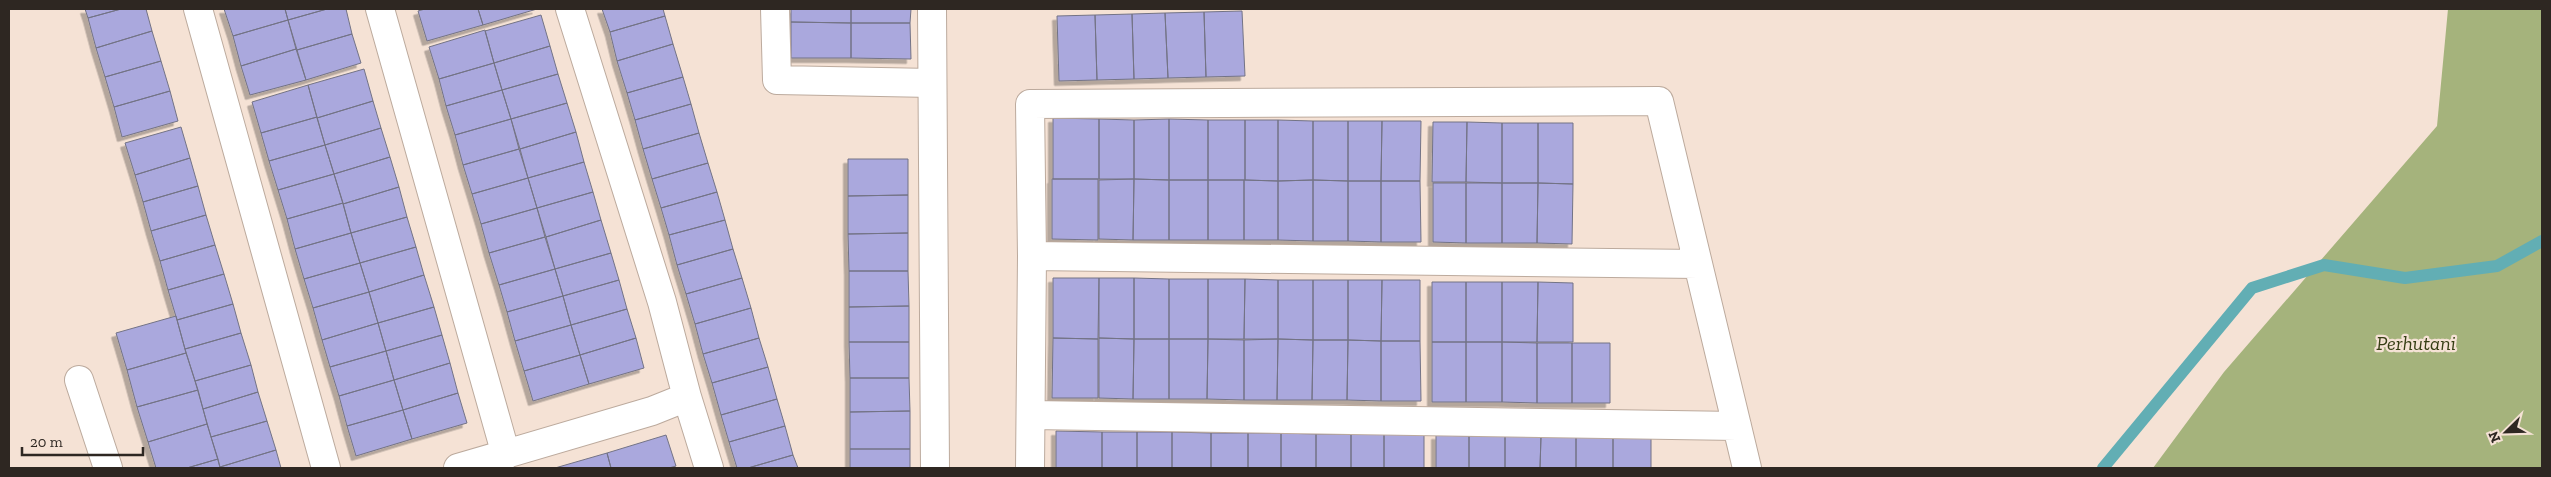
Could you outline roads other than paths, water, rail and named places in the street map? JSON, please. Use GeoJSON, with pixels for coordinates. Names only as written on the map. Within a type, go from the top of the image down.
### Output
{"type":"FeatureCollection","features":[{"type":"Feature","properties":{"kind":"street"},"geometry":{"type":"LineString","coordinates":[[198,9],[326,468]]}},
{"type":"Feature","properties":{"kind":"street"},"geometry":{"type":"LineString","coordinates":[[380,9],[510,459]]}},
{"type":"Feature","properties":{"kind":"street"},"geometry":{"type":"LineString","coordinates":[[570,9],[662,302],[686,397],[709,468]]}},
{"type":"Feature","properties":{"kind":"street"},"geometry":{"type":"LineString","coordinates":[[775,9],[777,80],[932,83]]}},
{"type":"Feature","properties":{"kind":"street"},"geometry":{"type":"LineString","coordinates":[[932,9],[936,468]]}},
{"type":"Feature","properties":{"kind":"street"},"geometry":{"type":"LineString","coordinates":[[1030,468],[1032,415],[1030,104],[1659,101],[1747,468]]}},
{"type":"Feature","properties":{"kind":"street"},"geometry":{"type":"LineString","coordinates":[[1032,256],[1698,264]]}},
{"type":"Feature","properties":{"kind":"street"},"geometry":{"type":"LineString","coordinates":[[79,380],[108,468]]}},
{"type":"Feature","properties":{"kind":"street"},"geometry":{"type":"LineString","coordinates":[[458,468],[510,459],[652,411],[686,397]]}},
{"type":"Feature","properties":{"kind":"street"},"geometry":{"type":"LineString","coordinates":[[1032,415],[1737,426]]}},
{"type":"Feature","properties":{"kind":"waterway"},"geometry":{"type":"LineString","coordinates":[[2103,468],[2252,288],[2324,265],[2405,278],[2497,266],[2542,241]]}},
{"type":"Feature","properties":{"kind":"park label","name":"Perhutani"},"geometry":{"type":"Point","coordinates":[2416,343]}}]}
